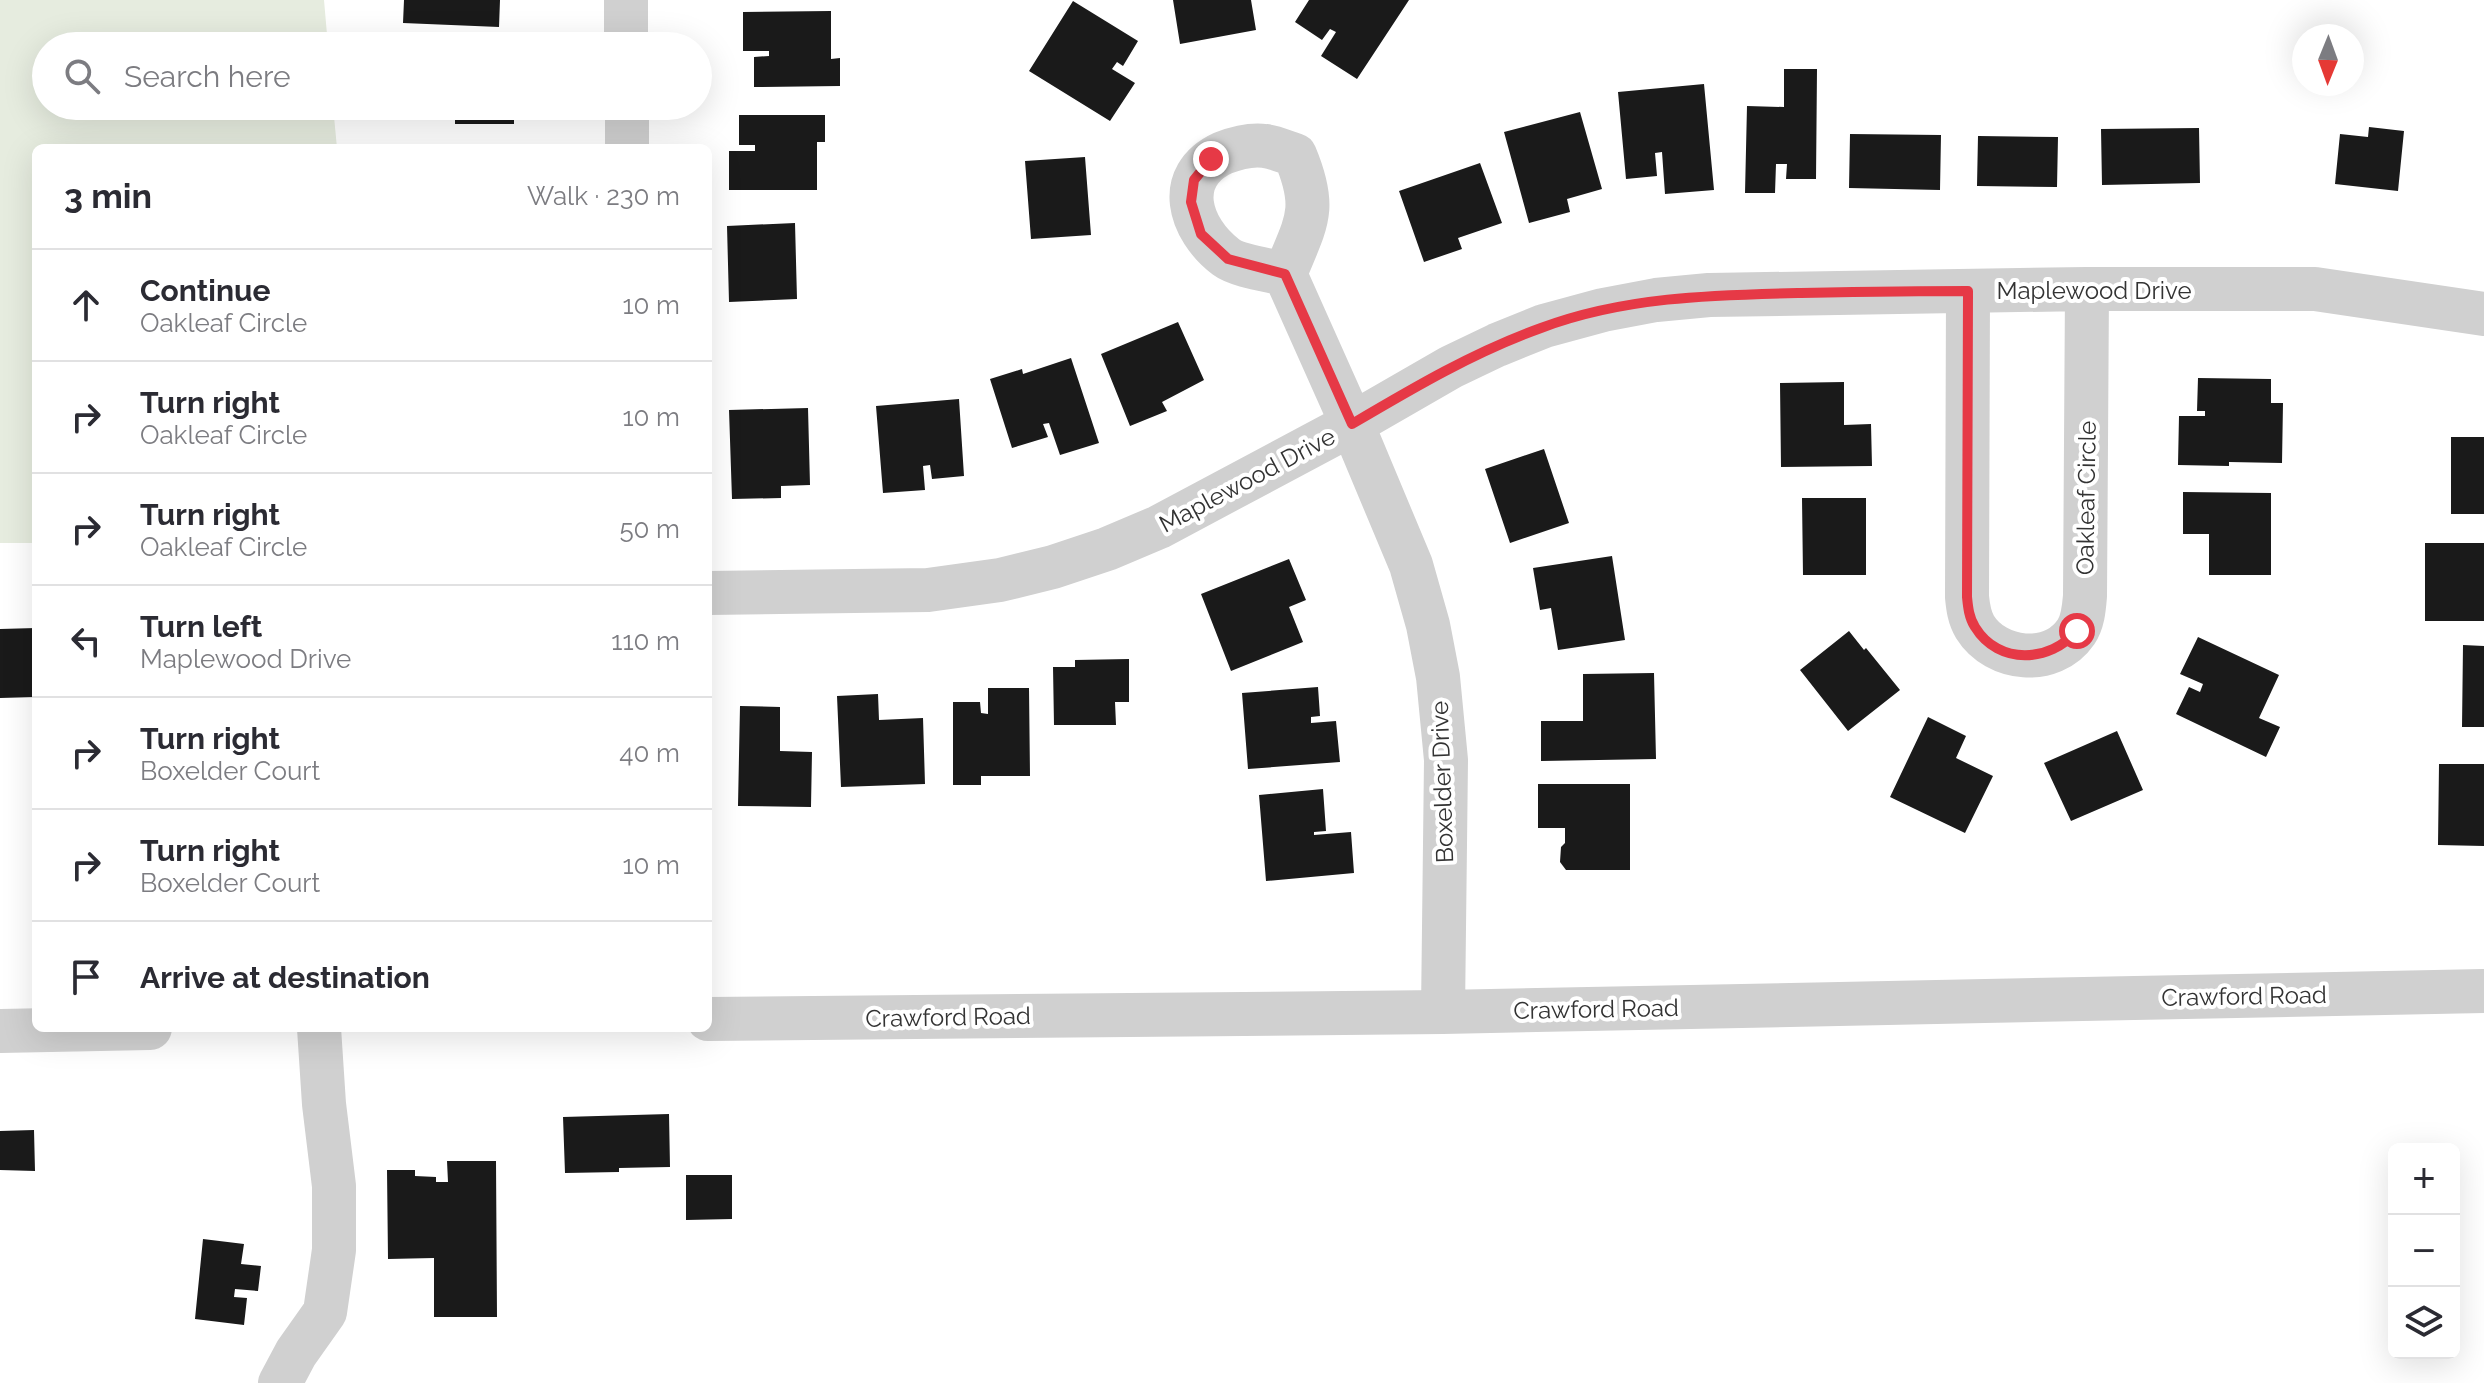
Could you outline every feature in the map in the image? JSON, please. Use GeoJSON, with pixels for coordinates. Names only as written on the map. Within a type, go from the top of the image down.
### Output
{"type":"FeatureCollection","features":[{"type":"Feature","properties":{"kind":"street"},"geometry":{"type":"LineString","coordinates":[[626,0],[626,32]]}},
{"type":"Feature","properties":{"kind":"street"},"geometry":{"type":"LineString","coordinates":[[627,120],[627,144]]}},
{"type":"Feature","properties":{"kind":"street","name":"Boxelder Drive"},"geometry":{"type":"LineString","coordinates":[[1285,274],[1411,565],[1428,625],[1438,677],[1446,760],[1443,1012]]}},
{"type":"Feature","properties":{"kind":"street","name":"Oakleaf Circle"},"geometry":{"type":"LineString","coordinates":[[1968,291],[1968,605],[1970,617],[1983,637],[2007,653],[2022,656],[2037,655],[2066,643],[2077,631],[2082,618],[2085,596],[2087,289]]}},
{"type":"Feature","properties":{"kind":"street","name":"Maplewood Drive"},"geometry":{"type":"LineString","coordinates":[[712,593],[928,590],[1000,580],[1053,567],[1159,527],[1352,424],[1451,367],[1497,345],[1544,326],[1656,300],[1709,295],[2315,289],[2484,314]]}},
{"type":"Feature","properties":{"kind":"street","name":"Crawford Road"},"geometry":{"type":"LineString","coordinates":[[712,1019],[1443,1012],[2484,991]]}},
{"type":"Feature","properties":{"kind":"street"},"geometry":{"type":"LineString","coordinates":[[0,1031],[32,1030]]}},
{"type":"Feature","properties":{"kind":"street"},"geometry":{"type":"LineString","coordinates":[[280,1383],[296,1353],[325,1312],[334,1250],[334,1186],[319,1032]]}},
{"type":"Feature","properties":{"kind":"shaded area"},"geometry":{"type":"Polygon","coordinates":[[[0,0],[324,0],[327,32],[32,32],[32,120],[334,120],[337,144],[32,144],[32,543],[0,543],[0,0]]]}},
{"type":"Feature","properties":{"kind":"building"},"geometry":{"type":"Polygon","coordinates":[[[404,0],[500,0],[499,27],[403,23],[404,0]]]}},
{"type":"Feature","properties":{"kind":"building"},"geometry":{"type":"Polygon","coordinates":[[[1173,0],[1251,0],[1256,30],[1180,44],[1173,0]]]}},
{"type":"Feature","properties":{"kind":"building"},"geometry":{"type":"Polygon","coordinates":[[[1309,0],[1409,0],[1357,79],[1321,56],[1336,32],[1330,29],[1322,40],[1295,22],[1309,0]]]}},
{"type":"Feature","properties":{"kind":"building"},"geometry":{"type":"Polygon","coordinates":[[[1073,1],[1138,41],[1123,66],[1117,62],[1112,69],[1135,83],[1110,121],[1029,71],[1073,1]]]}},
{"type":"Feature","properties":{"kind":"building"},"geometry":{"type":"Polygon","coordinates":[[[831,11],[831,59],[840,58],[840,86],[754,87],[754,57],[769,56],[769,51],[743,51],[743,12],[831,11]]]}},
{"type":"Feature","properties":{"kind":"building"},"geometry":{"type":"Polygon","coordinates":[[[1784,69],[1817,69],[1816,179],[1786,179],[1787,164],[1776,164],[1775,193],[1745,193],[1747,106],[1784,107],[1784,69]]]}},
{"type":"Feature","properties":{"kind":"building"},"geometry":{"type":"Polygon","coordinates":[[[1704,84],[1714,190],[1665,194],[1662,152],[1655,153],[1657,176],[1626,179],[1618,92],[1704,84]]]}},
{"type":"Feature","properties":{"kind":"building"},"geometry":{"type":"Polygon","coordinates":[[[1580,112],[1602,189],[1567,199],[1570,212],[1529,223],[1504,132],[1580,112]]]}},
{"type":"Feature","properties":{"kind":"building"},"geometry":{"type":"Polygon","coordinates":[[[739,115],[825,115],[825,142],[817,142],[817,190],[729,190],[729,151],[755,151],[755,145],[739,145],[739,115]]]}},
{"type":"Feature","properties":{"kind":"building"},"geometry":{"type":"Polygon","coordinates":[[[455,120],[514,120],[514,124],[455,124],[455,120]]]}},
{"type":"Feature","properties":{"kind":"building"},"geometry":{"type":"Polygon","coordinates":[[[2369,127],[2404,131],[2398,191],[2335,184],[2340,134],[2368,137],[2369,127]]]}},
{"type":"Feature","properties":{"kind":"building"},"geometry":{"type":"Polygon","coordinates":[[[2199,128],[2200,183],[2102,185],[2101,129],[2199,128]]]}},
{"type":"Feature","properties":{"kind":"building"},"geometry":{"type":"Polygon","coordinates":[[[1850,134],[1941,135],[1940,190],[1849,188],[1850,134]]]}},
{"type":"Feature","properties":{"kind":"building"},"geometry":{"type":"Polygon","coordinates":[[[1978,136],[2058,137],[2057,187],[1977,186],[1978,136]]]}},
{"type":"Feature","properties":{"kind":"building"},"geometry":{"type":"Polygon","coordinates":[[[1085,157],[1091,235],[1031,239],[1025,161],[1085,157]]]}},
{"type":"Feature","properties":{"kind":"building"},"geometry":{"type":"Polygon","coordinates":[[[1480,163],[1502,223],[1458,238],[1462,249],[1424,262],[1399,191],[1480,163]]]}},
{"type":"Feature","properties":{"kind":"building"},"geometry":{"type":"Polygon","coordinates":[[[795,223],[797,299],[729,302],[727,226],[795,223]]]}},
{"type":"Feature","properties":{"kind":"building"},"geometry":{"type":"Polygon","coordinates":[[[1178,322],[1204,380],[1162,402],[1167,411],[1130,426],[1101,354],[1178,322]]]}},
{"type":"Feature","properties":{"kind":"building"},"geometry":{"type":"Polygon","coordinates":[[[1071,358],[1099,443],[1060,455],[1049,423],[1043,424],[1048,437],[1012,448],[990,379],[1022,369],[1023,374],[1071,358]]]}},
{"type":"Feature","properties":{"kind":"building"},"geometry":{"type":"Polygon","coordinates":[[[2198,378],[2271,379],[2271,403],[2283,403],[2282,463],[2178,465],[2179,416],[2205,416],[2205,411],[2197,411],[2198,378]]]}},
{"type":"Feature","properties":{"kind":"building"},"geometry":{"type":"Polygon","coordinates":[[[1844,382],[1844,425],[1871,424],[1872,466],[1781,467],[1780,383],[1844,382]]]}},
{"type":"Feature","properties":{"kind":"building"},"geometry":{"type":"Polygon","coordinates":[[[959,399],[964,476],[932,479],[930,465],[923,466],[925,490],[883,493],[876,406],[959,399]]]}},
{"type":"Feature","properties":{"kind":"building"},"geometry":{"type":"Polygon","coordinates":[[[808,408],[810,485],[781,486],[781,498],[732,499],[729,410],[808,408]]]}},
{"type":"Feature","properties":{"kind":"building"},"geometry":{"type":"Polygon","coordinates":[[[2451,437],[2484,437],[2484,514],[2451,514],[2451,437]]]}},
{"type":"Feature","properties":{"kind":"building"},"geometry":{"type":"Polygon","coordinates":[[[1544,449],[1569,523],[1510,543],[1485,469],[1544,449]]]}},
{"type":"Feature","properties":{"kind":"building"},"geometry":{"type":"Polygon","coordinates":[[[2183,492],[2271,493],[2271,575],[2209,575],[2209,534],[2183,534],[2183,492]]]}},
{"type":"Feature","properties":{"kind":"building"},"geometry":{"type":"Polygon","coordinates":[[[1802,498],[1866,498],[1866,575],[1803,575],[1802,498]]]}},
{"type":"Feature","properties":{"kind":"building"},"geometry":{"type":"Polygon","coordinates":[[[2425,543],[2484,543],[2484,621],[2425,621],[2425,543]]]}},
{"type":"Feature","properties":{"kind":"building"},"geometry":{"type":"Polygon","coordinates":[[[1612,556],[1625,640],[1558,650],[1551,608],[1540,610],[1533,568],[1612,556]]]}},
{"type":"Feature","properties":{"kind":"building"},"geometry":{"type":"Polygon","coordinates":[[[1289,559],[1306,600],[1289,607],[1303,642],[1231,671],[1201,594],[1289,559]]]}},
{"type":"Feature","properties":{"kind":"building"},"geometry":{"type":"Polygon","coordinates":[[[32,628],[32,697],[0,698],[0,629],[32,628]]]}},
{"type":"Feature","properties":{"kind":"building"},"geometry":{"type":"Polygon","coordinates":[[[1849,631],[1900,690],[1848,731],[1800,670],[1849,631]]]}},
{"type":"Feature","properties":{"kind":"building"},"geometry":{"type":"Polygon","coordinates":[[[2198,637],[2279,675],[2259,718],[2280,727],[2266,757],[2176,714],[2189,687],[2200,692],[2203,684],[2180,674],[2198,637]]]}},
{"type":"Feature","properties":{"kind":"building"},"geometry":{"type":"Polygon","coordinates":[[[2463,645],[2484,646],[2484,727],[2462,727],[2463,645]]]}},
{"type":"Feature","properties":{"kind":"building"},"geometry":{"type":"Polygon","coordinates":[[[1129,659],[1129,702],[1115,702],[1116,725],[1054,725],[1053,667],[1075,667],[1075,660],[1129,659]]]}},
{"type":"Feature","properties":{"kind":"building"},"geometry":{"type":"Polygon","coordinates":[[[1654,673],[1656,759],[1541,761],[1541,721],[1583,721],[1583,674],[1654,673]]]}},
{"type":"Feature","properties":{"kind":"building"},"geometry":{"type":"Polygon","coordinates":[[[1318,687],[1320,716],[1311,717],[1311,723],[1336,721],[1340,762],[1248,769],[1242,693],[1318,687]]]}},
{"type":"Feature","properties":{"kind":"building"},"geometry":{"type":"Polygon","coordinates":[[[988,688],[1029,688],[1030,776],[981,776],[981,785],[953,785],[953,702],[980,702],[981,713],[988,714],[988,688]]]}},
{"type":"Feature","properties":{"kind":"building"},"geometry":{"type":"Polygon","coordinates":[[[878,694],[879,720],[923,718],[925,784],[841,787],[837,696],[878,694]]]}},
{"type":"Feature","properties":{"kind":"building"},"geometry":{"type":"Polygon","coordinates":[[[740,706],[780,707],[780,751],[812,752],[811,807],[738,806],[740,706]]]}},
{"type":"Feature","properties":{"kind":"building"},"geometry":{"type":"Polygon","coordinates":[[[1928,717],[1966,736],[1956,758],[1993,776],[1965,833],[1890,797],[1928,717]]]}},
{"type":"Feature","properties":{"kind":"building"},"geometry":{"type":"Polygon","coordinates":[[[2117,731],[2143,790],[2071,821],[2044,763],[2117,731]]]}},
{"type":"Feature","properties":{"kind":"building"},"geometry":{"type":"Polygon","coordinates":[[[2439,764],[2484,764],[2484,846],[2438,845],[2439,764]]]}},
{"type":"Feature","properties":{"kind":"building"},"geometry":{"type":"Polygon","coordinates":[[[1538,784],[1630,784],[1630,870],[1566,870],[1560,862],[1565,828],[1538,828],[1538,784]]]}},
{"type":"Feature","properties":{"kind":"building"},"geometry":{"type":"Polygon","coordinates":[[[1323,789],[1326,831],[1314,832],[1314,835],[1351,832],[1354,873],[1266,881],[1259,795],[1323,789]]]}},
{"type":"Feature","properties":{"kind":"building"},"geometry":{"type":"Polygon","coordinates":[[[669,1114],[670,1167],[565,1173],[563,1117],[669,1114]]]}},
{"type":"Feature","properties":{"kind":"building"},"geometry":{"type":"Polygon","coordinates":[[[34,1130],[35,1171],[0,1170],[0,1131],[34,1130]]]}},
{"type":"Feature","properties":{"kind":"building"},"geometry":{"type":"Polygon","coordinates":[[[447,1161],[496,1161],[497,1317],[434,1317],[434,1258],[388,1259],[387,1170],[415,1170],[415,1176],[436,1177],[436,1182],[448,1182],[447,1161]]]}},
{"type":"Feature","properties":{"kind":"building"},"geometry":{"type":"Polygon","coordinates":[[[686,1175],[732,1175],[732,1219],[686,1220],[686,1175]]]}},
{"type":"Feature","properties":{"kind":"building"},"geometry":{"type":"Polygon","coordinates":[[[203,1239],[244,1244],[241,1264],[261,1266],[258,1291],[235,1289],[234,1297],[247,1298],[244,1325],[195,1319],[203,1239]]]}},
{"type":"Feature","properties":{"kind":"route"},"geometry":{"type":"LineString","coordinates":[[1211,159],[1194,180],[1191,202],[1201,234],[1228,259],[1285,274],[1352,424],[1451,367],[1497,345],[1544,326],[1603,310],[1656,300],[1709,295],[1968,291],[1967,597],[1970,617],[1993,646],[2022,656],[2052,651],[2066,643],[2077,631]]}}]}
